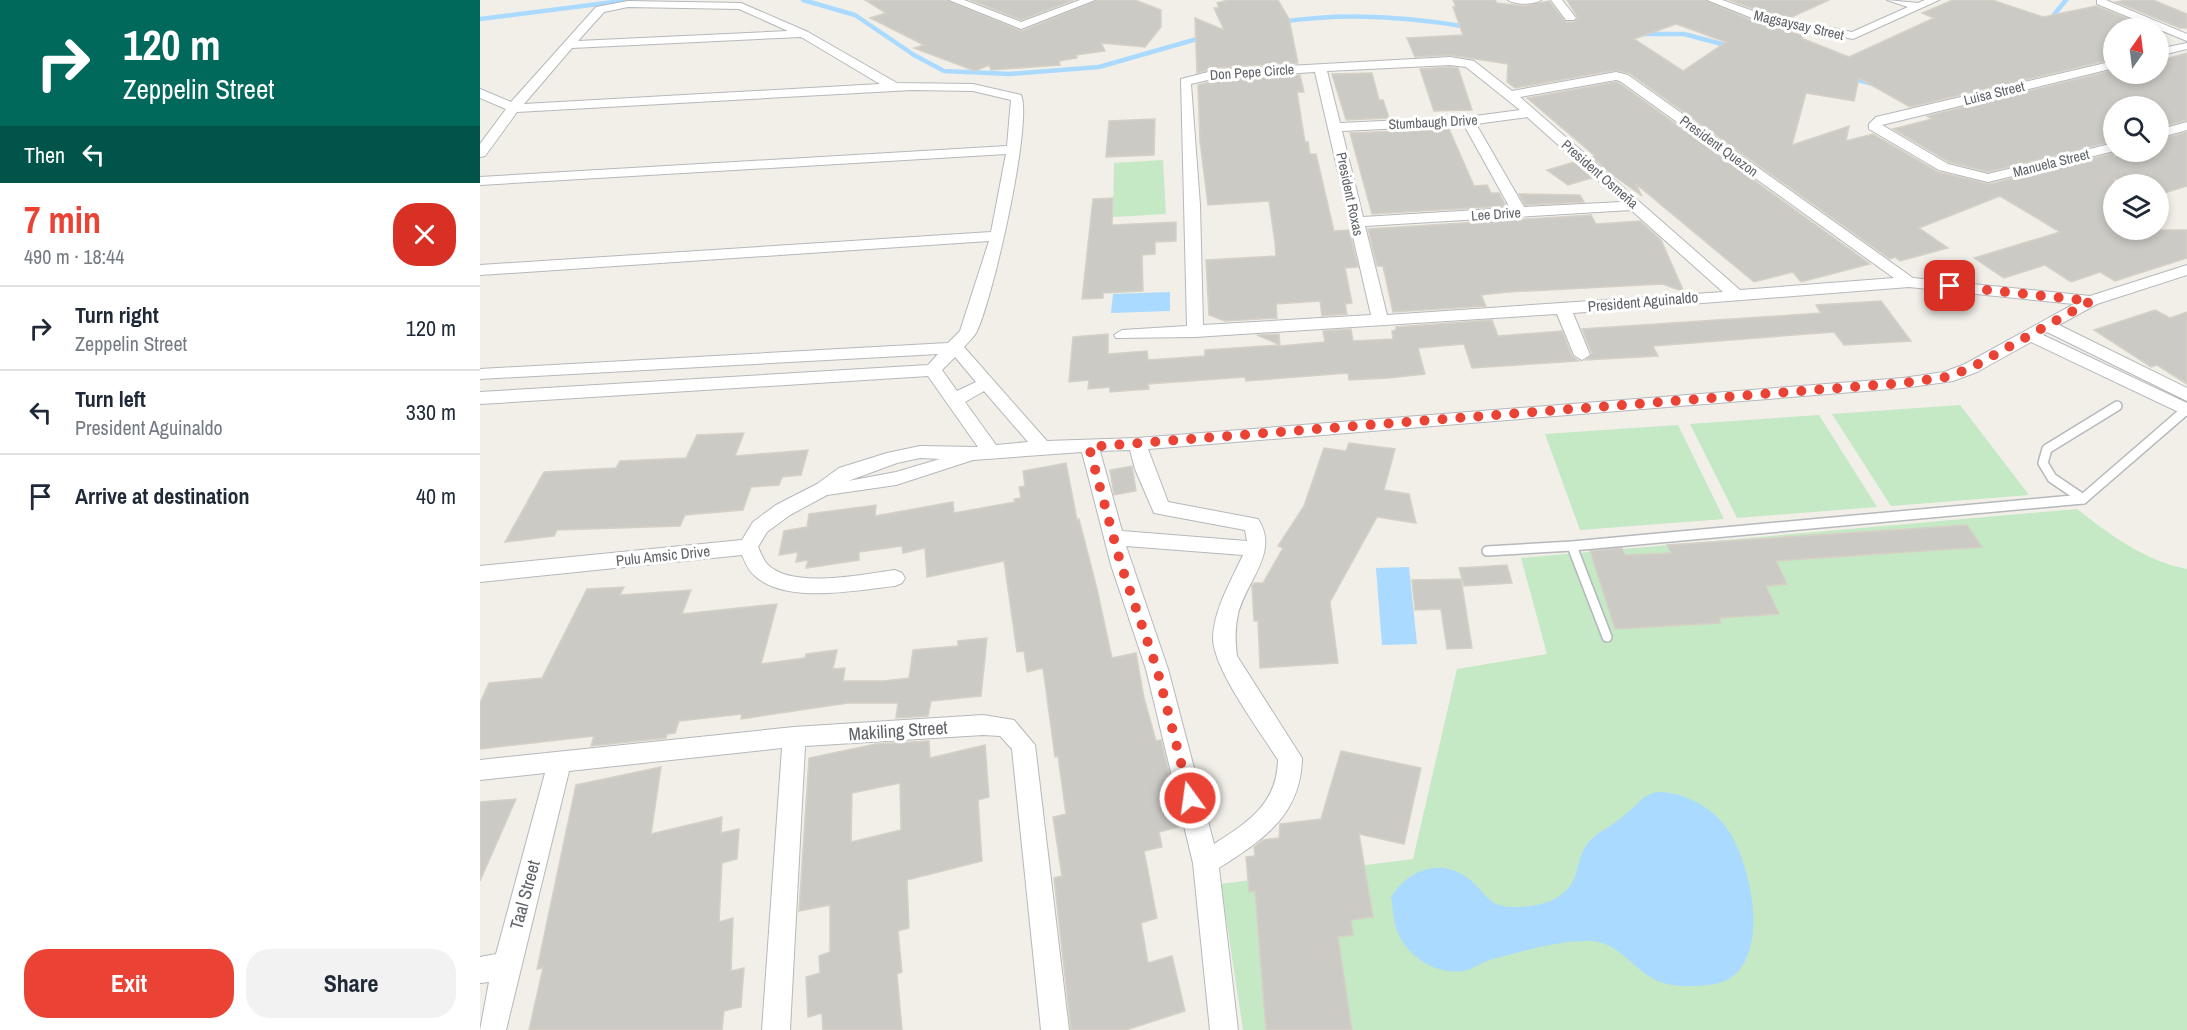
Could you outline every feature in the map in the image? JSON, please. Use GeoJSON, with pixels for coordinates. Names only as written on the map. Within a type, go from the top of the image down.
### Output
{"type":"FeatureCollection","features":[{"type":"Feature","properties":{"kind":"street"},"geometry":{"type":"LineString","coordinates":[[954,0],[1021,26],[1090,0]]}},
{"type":"Feature","properties":{"kind":"street"},"geometry":{"type":"LineString","coordinates":[[1513,0],[1536,0]]}},
{"type":"Feature","properties":{"kind":"street"},"geometry":{"type":"LineString","coordinates":[[1556,0],[1570,18]]}},
{"type":"Feature","properties":{"kind":"street","name":"Magsaysay Street"},"geometry":{"type":"LineString","coordinates":[[1712,0],[1756,16],[1853,36],[1919,8]]}},
{"type":"Feature","properties":{"kind":"street"},"geometry":{"type":"LineString","coordinates":[[1892,0],[1919,8],[1934,0]]}},
{"type":"Feature","properties":{"kind":"street"},"geometry":{"type":"LineString","coordinates":[[2102,2],[2187,38]]}},
{"type":"Feature","properties":{"kind":"street"},"geometry":{"type":"LineString","coordinates":[[480,153],[513,108],[600,9],[628,4],[741,6],[804,34],[895,87]]}},
{"type":"Feature","properties":{"kind":"street"},"geometry":{"type":"LineString","coordinates":[[570,45],[804,34]]}},
{"type":"Feature","properties":{"kind":"street"},"geometry":{"type":"LineString","coordinates":[[2169,50],[2187,46]]}},
{"type":"Feature","properties":{"kind":"street","name":"Don Pepe Circle"},"geometry":{"type":"LineString","coordinates":[[1195,332],[1193,205],[1185,82],[1216,74],[1461,61]]}},
{"type":"Feature","properties":{"kind":"street","name":"President Osmeña"},"geometry":{"type":"LineString","coordinates":[[1461,61],[1470,64],[1510,95],[1735,294]]}},
{"type":"Feature","properties":{"kind":"street","name":"President Roxas"},"geometry":{"type":"LineString","coordinates":[[1320,67],[1380,321]]}},
{"type":"Feature","properties":{"kind":"street","name":"Luisa Street"},"geometry":{"type":"LineString","coordinates":[[1988,178],[1971,177],[1942,168],[1876,129],[1875,124],[1881,120],[2103,67]]}},
{"type":"Feature","properties":{"kind":"street","name":"President Quezon"},"geometry":{"type":"LineString","coordinates":[[1510,95],[1616,76],[1624,78],[1909,282]]}},
{"type":"Feature","properties":{"kind":"street"},"geometry":{"type":"LineString","coordinates":[[480,93],[513,108],[895,87],[985,88],[1005,92],[1017,98],[1012,150],[998,236],[968,332],[956,348],[933,370],[480,398]]}},
{"type":"Feature","properties":{"kind":"street","name":"Stumbaugh Drive"},"geometry":{"type":"LineString","coordinates":[[1336,127],[1468,121],[1530,113]]}},
{"type":"Feature","properties":{"kind":"street"},"geometry":{"type":"LineString","coordinates":[[1468,121],[1520,212]]}},
{"type":"Feature","properties":{"kind":"street"},"geometry":{"type":"LineString","coordinates":[[2169,131],[2187,126]]}},
{"type":"Feature","properties":{"kind":"street"},"geometry":{"type":"LineString","coordinates":[[480,181],[1012,150]]}},
{"type":"Feature","properties":{"kind":"street","name":"Manuela Street"},"geometry":{"type":"LineString","coordinates":[[1988,178],[2103,150]]}},
{"type":"Feature","properties":{"kind":"street","name":"Lee Drive"},"geometry":{"type":"LineString","coordinates":[[1355,222],[1636,205]]}},
{"type":"Feature","properties":{"kind":"street"},"geometry":{"type":"LineString","coordinates":[[480,270],[998,236]]}},
{"type":"Feature","properties":{"kind":"street"},"geometry":{"type":"LineString","coordinates":[[895,578],[843,584],[789,585],[761,570],[748,547],[760,527],[783,510],[824,489],[848,489],[934,469],[969,454],[1042,447],[1137,444],[1903,383],[1947,377],[1971,368],[2091,301],[2187,270]]}},
{"type":"Feature","properties":{"kind":"street","name":"President Aguinaldo"},"geometry":{"type":"LineString","coordinates":[[1122,335],[1563,309],[1909,282],[2091,301]]}},
{"type":"Feature","properties":{"kind":"street"},"geometry":{"type":"LineString","coordinates":[[1563,309],[1582,355]]}},
{"type":"Feature","properties":{"kind":"street"},"geometry":{"type":"LineString","coordinates":[[2046,325],[2187,395]]}},
{"type":"Feature","properties":{"kind":"street"},"geometry":{"type":"LineString","coordinates":[[2030,335],[2187,410]]}},
{"type":"Feature","properties":{"kind":"street"},"geometry":{"type":"LineString","coordinates":[[480,374],[956,348]]}},
{"type":"Feature","properties":{"kind":"street"},"geometry":{"type":"LineString","coordinates":[[956,348],[1042,447]]}},
{"type":"Feature","properties":{"kind":"street"},"geometry":{"type":"LineString","coordinates":[[933,370],[991,452]]}},
{"type":"Feature","properties":{"kind":"street"},"geometry":{"type":"LineString","coordinates":[[954,399],[987,383]]}},
{"type":"Feature","properties":{"kind":"street"},"geometry":{"type":"LineString","coordinates":[[1137,444],[1144,469],[1161,508],[1251,524],[1257,533],[1256,549],[1228,612],[1224,637],[1226,657],[1290,758],[1292,776],[1285,796],[1272,813],[1252,831],[1206,863]]}},
{"type":"Feature","properties":{"kind":"street"},"geometry":{"type":"LineString","coordinates":[[1089,447],[1116,538],[1121,565],[1157,669],[1206,863],[1224,1030]]}},
{"type":"Feature","properties":{"kind":"street"},"geometry":{"type":"LineString","coordinates":[[1116,538],[1256,549]]}},
{"type":"Feature","properties":{"kind":"street","name":"Pulu Amsic Drive"},"geometry":{"type":"LineString","coordinates":[[480,574],[748,547]]}},
{"type":"Feature","properties":{"kind":"street","name":"Makiling Street"},"geometry":{"type":"LineString","coordinates":[[480,770],[794,738],[983,725],[1006,728],[1023,745],[1055,1030]]}},
{"type":"Feature","properties":{"kind":"street"},"geometry":{"type":"LineString","coordinates":[[776,1030],[794,738]]}},
{"type":"Feature","properties":{"kind":"street","name":"Taal Street"},"geometry":{"type":"LineString","coordinates":[[492,1030],[493,968],[560,761]]}},
{"type":"Feature","properties":{"kind":"lane"},"geometry":{"type":"LineString","coordinates":[[2083,499],[2052,478],[2043,463],[2047,449],[2116,406]]}},
{"type":"Feature","properties":{"kind":"lane"},"geometry":{"type":"LineString","coordinates":[[1487,551],[1572,546],[2083,499],[2187,410]]}},
{"type":"Feature","properties":{"kind":"lane"},"geometry":{"type":"LineString","coordinates":[[1572,546],[1607,637]]}},
{"type":"Feature","properties":{"kind":"green space"},"geometry":{"type":"Polygon","coordinates":[[[1163,160],[1166,214],[1113,217],[1114,163],[1163,160]]]}},
{"type":"Feature","properties":{"kind":"green space"},"geometry":{"type":"Polygon","coordinates":[[[1960,405],[2029,495],[1891,506],[1832,414],[1960,405]]]}},
{"type":"Feature","properties":{"kind":"green space"},"geometry":{"type":"Polygon","coordinates":[[[1819,415],[1877,507],[1737,518],[1690,424],[1819,415]]]}},
{"type":"Feature","properties":{"kind":"green space"},"geometry":{"type":"Polygon","coordinates":[[[1678,425],[1724,519],[1580,530],[1545,434],[1678,425]]]}},
{"type":"Feature","properties":{"kind":"green space"},"geometry":{"type":"Polygon","coordinates":[[[2077,509],[2129,546],[2157,560],[2187,569],[2187,1030],[1243,1030],[1221,884],[1413,859],[1457,669],[1547,654],[1521,558],[2077,509]]]}},
{"type":"Feature","properties":{"kind":"water"},"geometry":{"type":"Polygon","coordinates":[[[1170,292],[1170,311],[1111,313],[1113,294],[1170,292]]]}},
{"type":"Feature","properties":{"kind":"water"},"geometry":{"type":"Polygon","coordinates":[[[1409,567],[1417,644],[1382,645],[1376,568],[1409,567]]]}},
{"type":"Feature","properties":{"kind":"water"},"geometry":{"type":"Polygon","coordinates":[[[1656,792],[1675,794],[1704,806],[1726,827],[1743,862],[1753,907],[1753,930],[1749,950],[1741,968],[1727,980],[1700,986],[1666,984],[1644,973],[1616,950],[1600,942],[1591,941],[1566,942],[1541,947],[1493,959],[1463,971],[1442,970],[1414,955],[1400,938],[1395,924],[1391,897],[1406,880],[1416,874],[1436,868],[1458,872],[1476,885],[1494,903],[1508,907],[1545,903],[1568,889],[1573,882],[1584,850],[1591,840],[1644,797],[1656,792]]]}},
{"type":"Feature","properties":{"kind":"building"},"geometry":{"type":"Polygon","coordinates":[[[865,0],[947,0],[1022,31],[1097,0],[1135,0],[1161,10],[1161,27],[1145,47],[1101,43],[1105,51],[1076,55],[1077,58],[1059,61],[1060,65],[991,70],[989,65],[975,71],[914,48],[924,45],[870,18],[886,13],[865,0]]]}},
{"type":"Feature","properties":{"kind":"building"},"geometry":{"type":"Polygon","coordinates":[[[970,0],[1074,0],[1021,20],[970,0]]]}},
{"type":"Feature","properties":{"kind":"building"},"geometry":{"type":"Polygon","coordinates":[[[1228,0],[1278,0],[1289,19],[1298,63],[1216,68],[1197,73],[1195,18],[1224,30],[1214,8],[1219,8],[1217,3],[1228,0]]]}},
{"type":"Feature","properties":{"kind":"building"},"geometry":{"type":"Polygon","coordinates":[[[1453,0],[1495,0],[1497,3],[1524,6],[1549,1],[1566,22],[1574,22],[1578,18],[1567,0],[1705,0],[1751,20],[1775,25],[1773,26],[1804,36],[1801,38],[1849,57],[1934,18],[1922,13],[1953,0],[1992,0],[2043,17],[2096,6],[2126,18],[2103,18],[2103,62],[1910,107],[1859,78],[1854,101],[1806,93],[1792,145],[1849,126],[1846,141],[1873,134],[1938,172],[1989,184],[2103,156],[2103,162],[2169,162],[2169,137],[2187,132],[2187,186],[2169,192],[2169,174],[2103,174],[2103,240],[2169,240],[2169,230],[2187,230],[2187,258],[2115,281],[2100,272],[2071,282],[2045,265],[2004,278],[1974,258],[2060,232],[2000,196],[1919,228],[1948,248],[1900,261],[1895,257],[1890,259],[1629,73],[1616,70],[1515,88],[1507,82],[1508,64],[1450,55],[1415,57],[1407,38],[1463,35],[1453,7],[1456,7],[1453,0]],[[1676,24],[1634,39],[1683,71],[1726,42],[1676,24]]]}},
{"type":"Feature","properties":{"kind":"building"},"geometry":{"type":"Polygon","coordinates":[[[1729,0],[1829,0],[1792,17],[1760,11],[1729,0]]]}},
{"type":"Feature","properties":{"kind":"building"},"geometry":{"type":"Polygon","coordinates":[[[2153,0],[2187,14],[2187,28],[2169,24],[2169,18],[2155,18],[2116,2],[2153,0]]]}},
{"type":"Feature","properties":{"kind":"building"},"geometry":{"type":"Polygon","coordinates":[[[2187,53],[2187,120],[2169,125],[2169,96],[2103,96],[2103,144],[1988,172],[1949,162],[1893,129],[1932,119],[1927,116],[2103,73],[2103,84],[2169,84],[2169,58],[2187,53]]]}},
{"type":"Feature","properties":{"kind":"building"},"geometry":{"type":"Polygon","coordinates":[[[1458,68],[1472,110],[1434,111],[1420,69],[1458,68]]]}},
{"type":"Feature","properties":{"kind":"building"},"geometry":{"type":"Polygon","coordinates":[[[1372,73],[1379,100],[1383,100],[1389,118],[1346,120],[1332,74],[1372,73]]]}},
{"type":"Feature","properties":{"kind":"building"},"geometry":{"type":"Polygon","coordinates":[[[1300,75],[1304,92],[1297,92],[1305,142],[1308,142],[1310,154],[1316,154],[1334,231],[1349,230],[1358,267],[1345,268],[1352,303],[1345,304],[1347,314],[1322,316],[1320,301],[1276,304],[1277,318],[1225,321],[1209,315],[1206,260],[1276,256],[1275,243],[1269,201],[1208,205],[1200,141],[1198,85],[1216,80],[1300,75]]]}},
{"type":"Feature","properties":{"kind":"building"},"geometry":{"type":"Polygon","coordinates":[[[1616,82],[1870,264],[1801,282],[1793,272],[1754,282],[1636,184],[1642,196],[1610,173],[1592,157],[1595,156],[1527,98],[1616,82]]]}},
{"type":"Feature","properties":{"kind":"building"},"geometry":{"type":"Polygon","coordinates":[[[1155,119],[1154,155],[1106,157],[1109,121],[1155,119]]]}},
{"type":"Feature","properties":{"kind":"building"},"geometry":{"type":"Polygon","coordinates":[[[1449,129],[1474,186],[1487,185],[1491,193],[1499,193],[1506,206],[1372,214],[1350,133],[1449,129]]]}},
{"type":"Feature","properties":{"kind":"building"},"geometry":{"type":"Polygon","coordinates":[[[1574,162],[1592,178],[1568,185],[1547,170],[1574,162]]]}},
{"type":"Feature","properties":{"kind":"building"},"geometry":{"type":"Polygon","coordinates":[[[1519,194],[1580,195],[1584,202],[1525,205],[1519,194]]]}},
{"type":"Feature","properties":{"kind":"building"},"geometry":{"type":"Polygon","coordinates":[[[1113,198],[1112,225],[1176,222],[1176,241],[1155,242],[1155,254],[1142,255],[1143,291],[1103,293],[1103,298],[1082,299],[1093,199],[1113,198]]]}},
{"type":"Feature","properties":{"kind":"building"},"geometry":{"type":"Polygon","coordinates":[[[1591,215],[1596,224],[1640,221],[1661,240],[1684,292],[1663,284],[1508,292],[1481,295],[1486,306],[1393,312],[1383,266],[1377,266],[1368,229],[1591,215]]]}},
{"type":"Feature","properties":{"kind":"building"},"geometry":{"type":"Polygon","coordinates":[[[1881,301],[1911,341],[1844,345],[1834,332],[1653,346],[1658,356],[1586,360],[1592,354],[1582,329],[1821,313],[1816,305],[1881,301]]]}},
{"type":"Feature","properties":{"kind":"building"},"geometry":{"type":"Polygon","coordinates":[[[2155,310],[2170,318],[2187,312],[2187,384],[2157,365],[2151,367],[2094,330],[2155,310]]]}},
{"type":"Feature","properties":{"kind":"building"},"geometry":{"type":"Polygon","coordinates":[[[1492,320],[1498,336],[1562,331],[1572,356],[1579,361],[1472,368],[1464,344],[1418,348],[1425,374],[1388,378],[1349,380],[1348,373],[1246,381],[1245,377],[1148,384],[1149,389],[1110,392],[1110,387],[1088,389],[1089,380],[1069,382],[1073,337],[1108,334],[1108,354],[1147,351],[1148,360],[1205,356],[1205,350],[1325,342],[1323,331],[1351,329],[1353,341],[1393,339],[1392,331],[1396,330],[1396,327],[1492,320]]]}},
{"type":"Feature","properties":{"kind":"building"},"geometry":{"type":"Polygon","coordinates":[[[1279,334],[1280,345],[1257,335],[1279,334]]]}},
{"type":"Feature","properties":{"kind":"building"},"geometry":{"type":"Polygon","coordinates":[[[744,433],[735,456],[808,450],[801,475],[782,477],[779,485],[751,487],[743,510],[685,515],[680,526],[557,530],[554,536],[505,542],[544,472],[616,468],[620,461],[686,458],[697,435],[744,433]]]}},
{"type":"Feature","properties":{"kind":"building"},"geometry":{"type":"Polygon","coordinates":[[[1349,443],[1395,449],[1384,490],[1409,494],[1416,523],[1377,517],[1330,602],[1338,663],[1260,668],[1258,621],[1254,621],[1252,586],[1254,583],[1263,583],[1283,548],[1278,546],[1304,506],[1324,448],[1346,451],[1349,443]]]}},
{"type":"Feature","properties":{"kind":"building"},"geometry":{"type":"Polygon","coordinates":[[[1066,463],[1077,520],[1079,519],[1097,589],[1112,658],[1136,653],[1144,698],[1156,741],[1161,740],[1182,826],[1159,832],[1162,847],[1144,851],[1157,918],[1141,923],[1148,963],[1172,956],[1185,1011],[1126,1030],[1071,1030],[1054,878],[1062,876],[1053,817],[1066,814],[1058,756],[1055,757],[1043,668],[1027,672],[1024,651],[1017,652],[1004,561],[927,577],[925,548],[903,553],[902,546],[859,552],[859,560],[806,568],[808,560],[796,562],[798,552],[779,555],[784,531],[807,527],[809,514],[876,505],[875,516],[953,502],[954,513],[1015,502],[1014,499],[1021,498],[1019,487],[1025,486],[1023,471],[1066,463]]]}},
{"type":"Feature","properties":{"kind":"building"},"geometry":{"type":"Polygon","coordinates":[[[1132,466],[1136,491],[1114,495],[1110,470],[1132,466]]]}},
{"type":"Feature","properties":{"kind":"building"},"geometry":{"type":"Polygon","coordinates":[[[1967,525],[1982,547],[1776,561],[1787,584],[1766,586],[1779,614],[1719,618],[1721,623],[1615,629],[1590,551],[1622,548],[1625,555],[1671,553],[1667,545],[1967,525]]]}},
{"type":"Feature","properties":{"kind":"building"},"geometry":{"type":"Polygon","coordinates":[[[1507,565],[1512,583],[1464,586],[1459,568],[1507,565]]]}},
{"type":"Feature","properties":{"kind":"building"},"geometry":{"type":"Polygon","coordinates":[[[1461,579],[1472,648],[1447,649],[1441,609],[1415,610],[1412,580],[1461,579]]]}},
{"type":"Feature","properties":{"kind":"building"},"geometry":{"type":"Polygon","coordinates":[[[624,587],[620,595],[691,590],[682,614],[777,604],[761,664],[805,658],[806,654],[837,650],[833,669],[845,668],[843,681],[884,681],[909,678],[913,650],[958,646],[958,641],[987,638],[981,696],[931,701],[928,716],[896,718],[898,703],[848,703],[741,719],[742,714],[679,721],[675,733],[667,734],[666,738],[591,746],[594,736],[480,749],[480,703],[489,683],[542,678],[587,589],[624,587]]]}},
{"type":"Feature","properties":{"kind":"building"},"geometry":{"type":"Polygon","coordinates":[[[929,741],[930,758],[985,745],[989,797],[978,800],[982,861],[907,880],[909,928],[898,931],[902,972],[897,974],[902,1030],[823,1030],[822,1013],[808,1017],[806,977],[820,973],[819,956],[830,952],[830,905],[799,911],[809,758],[876,744],[929,741]],[[900,783],[852,793],[851,842],[901,830],[900,783]]]}},
{"type":"Feature","properties":{"kind":"building"},"geometry":{"type":"Polygon","coordinates":[[[1341,751],[1421,768],[1404,844],[1359,834],[1373,917],[1351,920],[1353,935],[1338,937],[1352,1030],[1266,1030],[1255,891],[1249,892],[1246,857],[1255,856],[1254,847],[1263,840],[1279,838],[1280,824],[1321,819],[1341,751]]]}},
{"type":"Feature","properties":{"kind":"building"},"geometry":{"type":"Polygon","coordinates":[[[661,767],[651,834],[722,817],[721,833],[739,829],[737,859],[722,863],[719,922],[733,918],[731,971],[744,968],[741,1007],[724,1011],[722,1030],[529,1030],[543,968],[537,969],[576,785],[661,767]]]}},
{"type":"Feature","properties":{"kind":"building"},"geometry":{"type":"Polygon","coordinates":[[[516,799],[480,881],[480,802],[516,799]]]}},
{"type":"Feature","properties":{"kind":"waterway"},"geometry":{"type":"LineString","coordinates":[[480,19],[630,0]]}},
{"type":"Feature","properties":{"kind":"waterway"},"geometry":{"type":"LineString","coordinates":[[803,0],[855,15],[914,55],[944,71],[1010,74],[1099,67],[1204,37]]}},
{"type":"Feature","properties":{"kind":"waterway"},"geometry":{"type":"LineString","coordinates":[[2048,22],[2066,0]]}},
{"type":"Feature","properties":{"kind":"waterway"},"geometry":{"type":"LineString","coordinates":[[1281,22],[1351,16],[1421,20],[1468,27]]}},
{"type":"Feature","properties":{"kind":"waterway"},"geometry":{"type":"LineString","coordinates":[[1642,34],[1684,34],[1733,47]]}},
{"type":"Feature","properties":{"kind":"waterway"},"geometry":{"type":"LineString","coordinates":[[1849,78],[1878,85]]}},
{"type":"Feature","properties":{"kind":"route"},"geometry":{"type":"LineString","coordinates":[[1190,798],[1157,669],[1121,565],[1116,538],[1089,447],[1903,383],[1947,377],[1971,368],[2091,301],[1950,286]]}}]}
